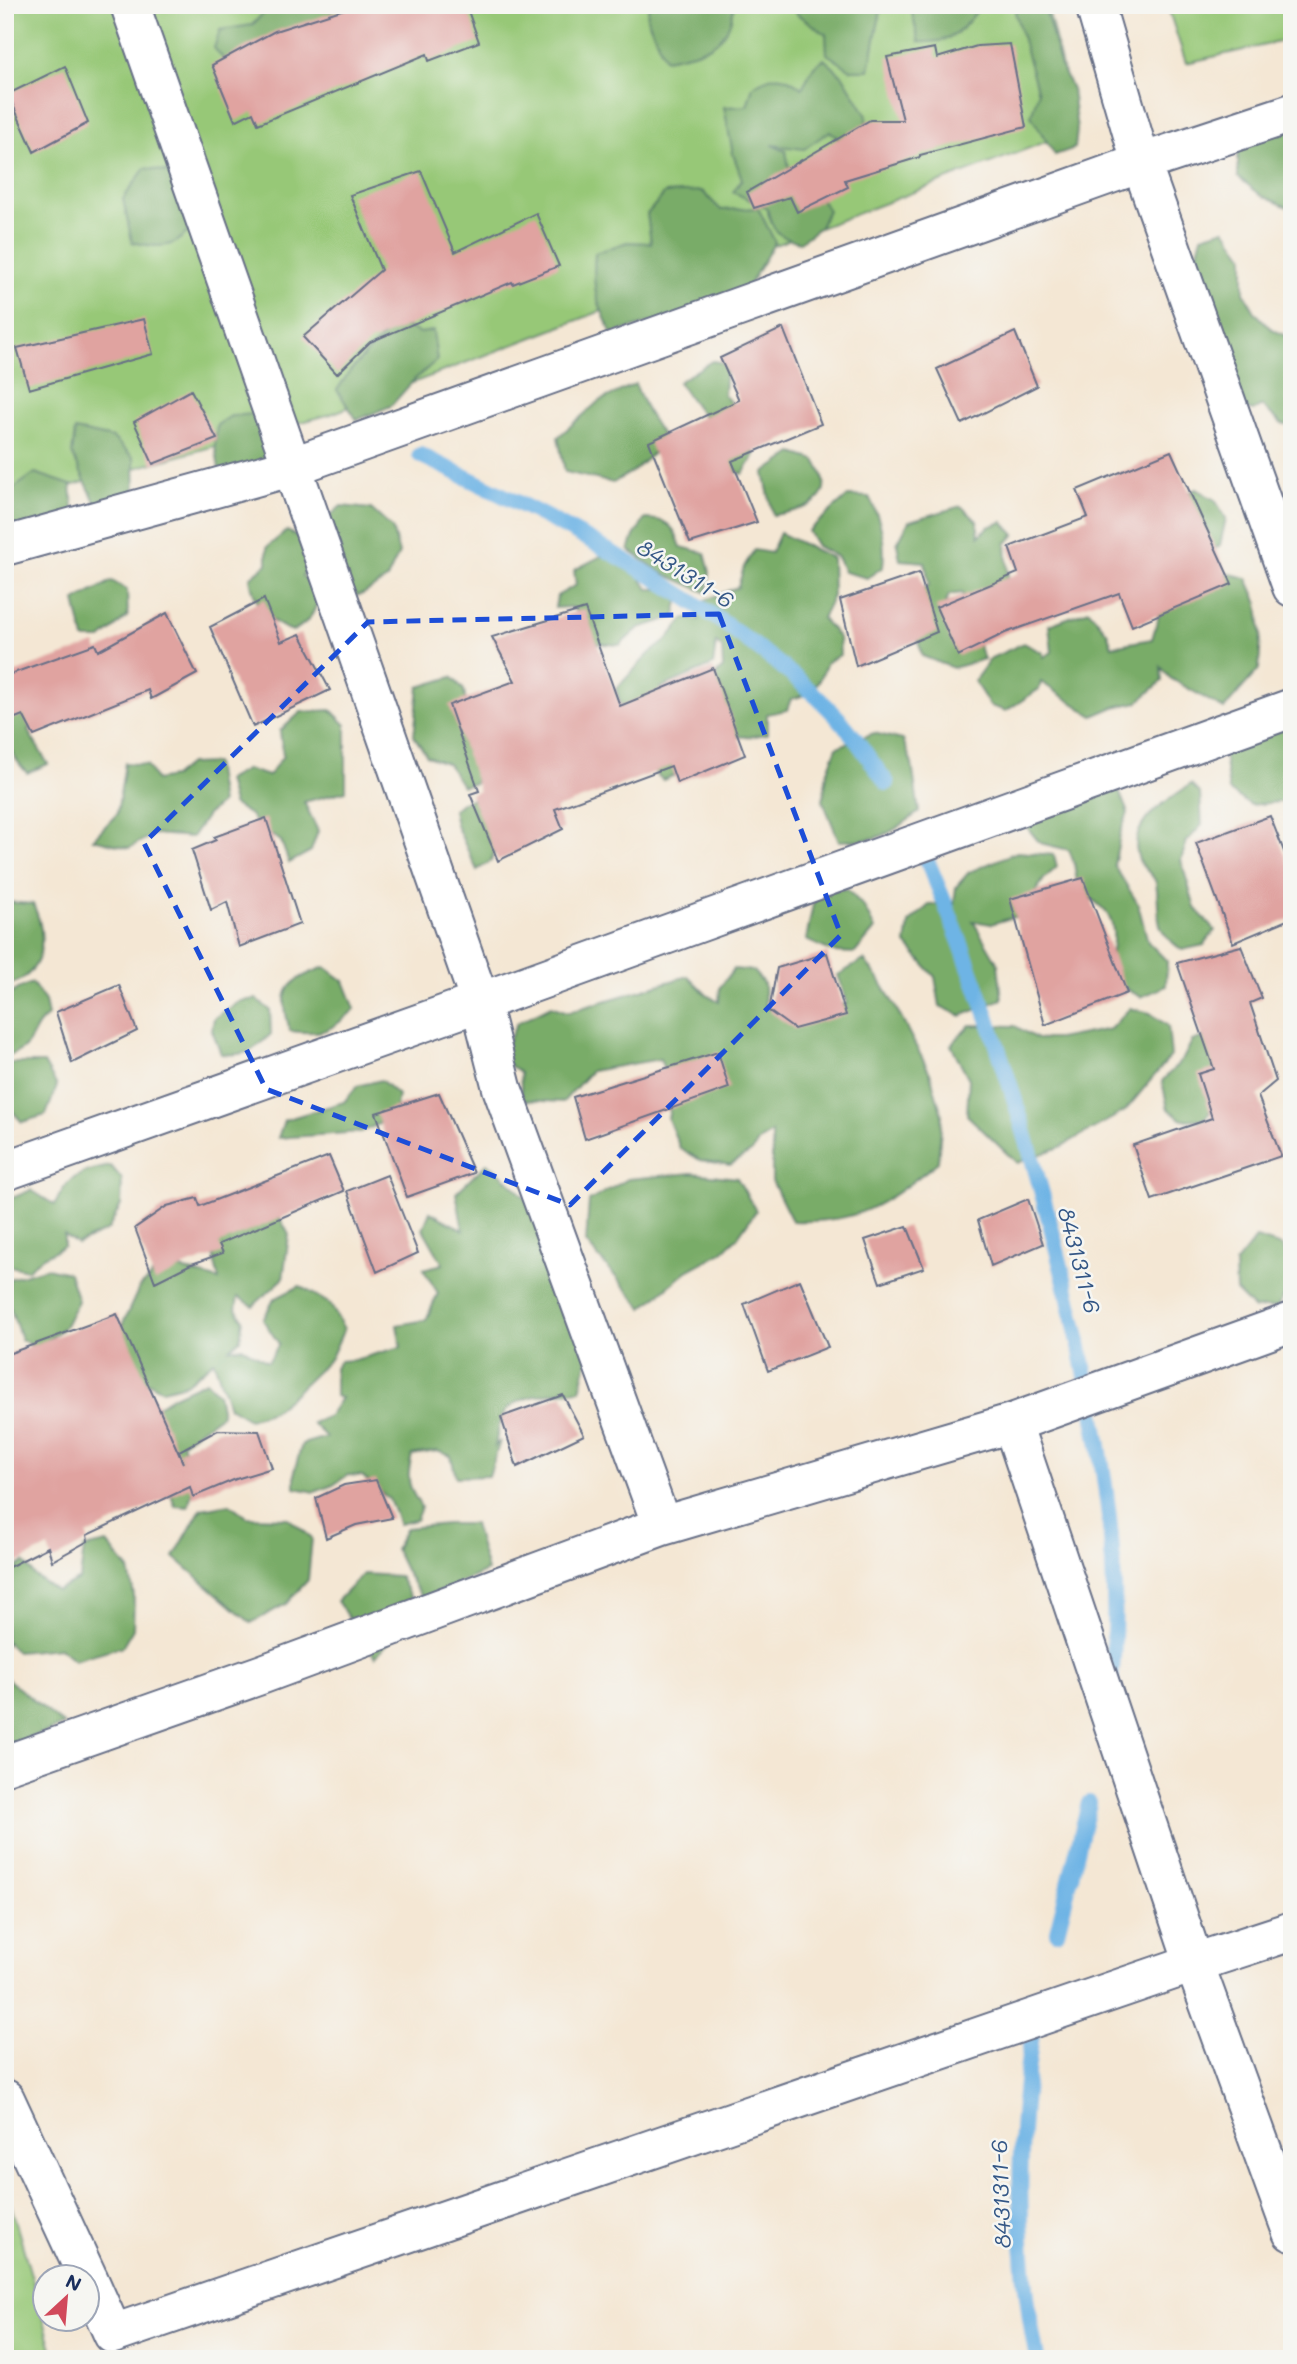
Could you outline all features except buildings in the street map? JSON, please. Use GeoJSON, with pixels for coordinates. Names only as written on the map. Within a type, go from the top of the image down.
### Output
{"type":"FeatureCollection","features":[{"type":"Feature","properties":{"kind":"street"},"geometry":{"type":"LineString","coordinates":[[130,5],[480,1002],[502,1088],[662,1526]]}},
{"type":"Feature","properties":{"kind":"street"},"geometry":{"type":"LineString","coordinates":[[1095,5],[1141,163],[1292,587]]}},
{"type":"Feature","properties":{"kind":"street"},"geometry":{"type":"LineString","coordinates":[[5,546],[291,467],[1141,163],[1292,113]]}},
{"type":"Feature","properties":{"kind":"street"},"geometry":{"type":"LineString","coordinates":[[5,1171],[1292,708]]}},
{"type":"Feature","properties":{"kind":"street"},"geometry":{"type":"LineString","coordinates":[[5,1765],[263,1674],[662,1526],[1012,1423],[1292,1322]]}},
{"type":"Feature","properties":{"kind":"street"},"geometry":{"type":"LineString","coordinates":[[1012,1423],[1194,1963],[1292,2232]]}},
{"type":"Feature","properties":{"kind":"street"},"geometry":{"type":"LineString","coordinates":[[102,2310],[113,2334],[1292,1931]]}},
{"type":"Feature","properties":{"kind":"street"},"geometry":{"type":"LineString","coordinates":[[5,2099],[80,2262]]}},
{"type":"Feature","properties":{"kind":"highlighted area"},"geometry":{"type":"Polygon","coordinates":[[[719,614],[841,935],[570,1205],[266,1089],[144,843],[368,622],[719,614]]]}},
{"type":"Feature","properties":{"kind":"green space"},"geometry":{"type":"Polygon","coordinates":[[[5,5],[1047,5],[1077,130],[331,414],[5,504],[5,5]]]}},
{"type":"Feature","properties":{"kind":"green space"},"geometry":{"type":"Polygon","coordinates":[[[271,5],[331,5],[331,20],[226,62],[214,48],[220,30],[252,25],[271,5]]]}},
{"type":"Feature","properties":{"kind":"green space"},"geometry":{"type":"Polygon","coordinates":[[[649,5],[734,5],[726,31],[712,46],[691,54],[665,59],[647,18],[649,5]]]}},
{"type":"Feature","properties":{"kind":"green space"},"geometry":{"type":"Polygon","coordinates":[[[790,5],[882,5],[869,70],[851,70],[827,54],[826,34],[798,15],[790,5]]]}},
{"type":"Feature","properties":{"kind":"green space"},"geometry":{"type":"Polygon","coordinates":[[[910,5],[982,5],[956,34],[941,41],[919,42],[910,5]]]}},
{"type":"Feature","properties":{"kind":"green space"},"geometry":{"type":"Polygon","coordinates":[[[1025,5],[1044,5],[1060,64],[1072,89],[1077,130],[1075,148],[1055,155],[1031,116],[1038,93],[1015,12],[1025,5]]]}},
{"type":"Feature","properties":{"kind":"green space"},"geometry":{"type":"Polygon","coordinates":[[[1167,5],[1292,5],[1292,39],[1186,63],[1167,5]]]}},
{"type":"Feature","properties":{"kind":"green space"},"geometry":{"type":"Polygon","coordinates":[[[824,59],[843,76],[867,116],[862,142],[845,146],[830,131],[804,149],[772,145],[786,151],[790,174],[819,195],[828,210],[820,227],[800,242],[777,232],[767,208],[733,192],[742,179],[733,154],[724,107],[747,106],[753,86],[773,77],[784,77],[802,88],[814,66],[824,59]]]}},
{"type":"Feature","properties":{"kind":"green space"},"geometry":{"type":"Polygon","coordinates":[[[1292,112],[1292,209],[1262,196],[1238,177],[1238,139],[1292,112]]]}},
{"type":"Feature","properties":{"kind":"green space"},"geometry":{"type":"Polygon","coordinates":[[[145,168],[179,174],[198,220],[183,236],[170,244],[153,246],[132,242],[123,199],[145,168]]]}},
{"type":"Feature","properties":{"kind":"green space"},"geometry":{"type":"Polygon","coordinates":[[[702,191],[721,210],[758,208],[775,242],[743,295],[612,334],[596,295],[595,253],[627,242],[651,243],[647,214],[665,193],[702,191]]]}},
{"type":"Feature","properties":{"kind":"green space"},"geometry":{"type":"Polygon","coordinates":[[[1225,229],[1244,255],[1244,292],[1255,312],[1270,328],[1292,339],[1292,426],[1282,424],[1262,406],[1253,411],[1224,403],[1196,259],[1202,236],[1225,229]]]}},
{"type":"Feature","properties":{"kind":"green space"},"geometry":{"type":"Polygon","coordinates":[[[387,318],[420,333],[433,331],[437,360],[414,380],[391,406],[357,420],[337,390],[350,371],[383,336],[387,318]]]}},
{"type":"Feature","properties":{"kind":"green space"},"geometry":{"type":"Polygon","coordinates":[[[712,361],[726,363],[724,395],[740,413],[755,455],[743,474],[730,469],[716,433],[678,382],[712,361]]]}},
{"type":"Feature","properties":{"kind":"green space"},"geometry":{"type":"Polygon","coordinates":[[[635,384],[648,413],[666,441],[635,470],[613,483],[565,472],[558,437],[599,401],[635,384]]]}},
{"type":"Feature","properties":{"kind":"green space"},"geometry":{"type":"Polygon","coordinates":[[[253,414],[268,422],[272,460],[221,480],[215,446],[217,425],[231,416],[253,414]]]}},
{"type":"Feature","properties":{"kind":"green space"},"geometry":{"type":"Polygon","coordinates":[[[75,430],[113,438],[134,458],[135,497],[101,514],[72,454],[75,430]]]}},
{"type":"Feature","properties":{"kind":"green space"},"geometry":{"type":"Polygon","coordinates":[[[793,453],[815,460],[823,476],[824,490],[820,497],[807,507],[773,515],[764,473],[793,453]]]}},
{"type":"Feature","properties":{"kind":"green space"},"geometry":{"type":"Polygon","coordinates":[[[35,473],[71,485],[75,527],[10,529],[10,491],[35,473]]]}},
{"type":"Feature","properties":{"kind":"green space"},"geometry":{"type":"Polygon","coordinates":[[[1196,489],[1215,500],[1226,518],[1220,545],[1190,563],[1169,504],[1196,489]]]}},
{"type":"Feature","properties":{"kind":"green space"},"geometry":{"type":"Polygon","coordinates":[[[848,496],[869,497],[882,531],[883,567],[867,578],[844,572],[837,557],[817,546],[808,531],[848,496]]]}},
{"type":"Feature","properties":{"kind":"green space"},"geometry":{"type":"Polygon","coordinates":[[[341,506],[371,509],[392,528],[399,553],[387,579],[363,594],[346,598],[321,524],[341,506]]]}},
{"type":"Feature","properties":{"kind":"green space"},"geometry":{"type":"Polygon","coordinates":[[[961,506],[977,521],[979,536],[988,527],[1003,522],[1015,535],[1006,544],[1008,578],[965,603],[962,593],[949,595],[942,612],[976,640],[984,659],[953,668],[922,656],[916,632],[915,594],[929,585],[925,562],[900,560],[897,544],[909,521],[961,506]]]}},
{"type":"Feature","properties":{"kind":"green space"},"geometry":{"type":"Polygon","coordinates":[[[645,519],[665,522],[673,529],[681,547],[705,553],[710,572],[707,593],[660,572],[629,550],[645,519]]]}},
{"type":"Feature","properties":{"kind":"green space"},"geometry":{"type":"Polygon","coordinates":[[[287,531],[305,540],[310,562],[302,576],[320,588],[312,614],[293,631],[269,618],[255,596],[250,578],[267,564],[267,547],[287,531]]]}},
{"type":"Feature","properties":{"kind":"green space"},"geometry":{"type":"Polygon","coordinates":[[[780,533],[832,558],[833,596],[822,618],[839,638],[840,655],[827,662],[815,687],[805,695],[791,699],[787,710],[767,714],[767,734],[731,736],[708,682],[723,668],[722,648],[716,642],[713,665],[660,688],[683,772],[663,780],[656,774],[650,756],[625,717],[616,689],[650,653],[666,641],[684,619],[699,620],[696,611],[705,600],[738,587],[744,567],[754,550],[771,553],[780,533]]]}},
{"type":"Feature","properties":{"kind":"green space"},"geometry":{"type":"Polygon","coordinates":[[[603,555],[636,570],[648,589],[663,589],[673,593],[678,601],[675,617],[639,628],[620,645],[591,643],[583,617],[571,607],[555,608],[557,596],[576,585],[574,570],[603,555]]]}},
{"type":"Feature","properties":{"kind":"green space"},"geometry":{"type":"Polygon","coordinates":[[[1215,570],[1247,578],[1258,603],[1261,634],[1259,669],[1224,709],[1170,678],[1161,667],[1162,681],[1138,702],[1114,707],[1093,716],[1041,682],[1039,689],[1006,711],[990,706],[974,681],[991,658],[1024,643],[1043,653],[1043,657],[1052,652],[1049,625],[1089,610],[1107,632],[1112,646],[1152,639],[1165,594],[1215,570]]]}},
{"type":"Feature","properties":{"kind":"green space"},"geometry":{"type":"Polygon","coordinates":[[[112,581],[127,590],[128,616],[101,639],[84,639],[75,601],[112,581]]]}},
{"type":"Feature","properties":{"kind":"green space"},"geometry":{"type":"Polygon","coordinates":[[[452,677],[464,690],[476,783],[462,786],[448,764],[427,756],[414,736],[419,687],[452,677]]]}},
{"type":"Feature","properties":{"kind":"green space"},"geometry":{"type":"Polygon","coordinates":[[[331,710],[346,725],[346,791],[304,802],[318,831],[311,851],[289,863],[281,841],[259,828],[250,815],[233,804],[227,780],[247,769],[268,776],[283,756],[280,731],[301,712],[331,710]]]}},
{"type":"Feature","properties":{"kind":"green space"},"geometry":{"type":"Polygon","coordinates":[[[36,712],[28,731],[48,764],[27,773],[11,750],[6,738],[5,723],[17,714],[36,712]]]}},
{"type":"Feature","properties":{"kind":"green space"},"geometry":{"type":"Polygon","coordinates":[[[1289,724],[1293,763],[1292,783],[1287,801],[1251,805],[1229,791],[1224,754],[1235,733],[1289,724]]]}},
{"type":"Feature","properties":{"kind":"green space"},"geometry":{"type":"Polygon","coordinates":[[[874,733],[903,740],[912,764],[919,812],[882,836],[839,841],[823,801],[827,773],[837,747],[874,733]]]}},
{"type":"Feature","properties":{"kind":"green space"},"geometry":{"type":"Polygon","coordinates":[[[125,763],[147,765],[156,780],[173,777],[189,764],[215,763],[221,803],[207,815],[192,837],[154,834],[129,848],[93,839],[117,814],[125,763]]]}},
{"type":"Feature","properties":{"kind":"green space"},"geometry":{"type":"Polygon","coordinates":[[[1091,771],[1119,791],[1128,813],[1114,865],[1138,904],[1148,942],[1167,961],[1166,986],[1141,997],[1113,982],[1112,923],[1102,908],[1078,889],[1069,850],[1040,843],[1025,825],[1091,771]]]}},
{"type":"Feature","properties":{"kind":"green space"},"geometry":{"type":"Polygon","coordinates":[[[1191,784],[1200,793],[1202,825],[1187,841],[1181,860],[1195,908],[1215,930],[1204,945],[1182,950],[1161,927],[1156,883],[1140,862],[1136,848],[1142,825],[1159,807],[1191,784]]]}},
{"type":"Feature","properties":{"kind":"green space"},"geometry":{"type":"Polygon","coordinates":[[[477,797],[497,844],[491,861],[477,870],[456,825],[453,810],[463,802],[477,797]]]}},
{"type":"Feature","properties":{"kind":"green space"},"geometry":{"type":"Polygon","coordinates":[[[1017,852],[1054,855],[1057,867],[1044,879],[1021,915],[991,924],[973,921],[998,964],[1002,999],[961,1016],[940,1006],[935,977],[906,944],[909,923],[929,905],[954,904],[956,887],[969,872],[1017,852]]]}},
{"type":"Feature","properties":{"kind":"green space"},"geometry":{"type":"Polygon","coordinates":[[[847,889],[864,907],[875,929],[855,953],[833,952],[806,940],[813,904],[824,890],[847,889]]]}},
{"type":"Feature","properties":{"kind":"green space"},"geometry":{"type":"Polygon","coordinates":[[[5,902],[33,904],[42,941],[36,964],[29,973],[19,981],[5,986],[5,902]]]}},
{"type":"Feature","properties":{"kind":"green space"},"geometry":{"type":"Polygon","coordinates":[[[864,960],[895,1006],[930,1073],[942,1115],[938,1162],[903,1189],[872,1208],[837,1219],[792,1221],[772,1181],[772,1133],[760,1140],[751,1152],[730,1165],[700,1160],[680,1148],[668,1119],[673,1092],[660,1059],[591,1071],[563,1102],[522,1100],[520,1073],[500,1058],[517,1023],[551,1006],[568,1012],[688,976],[707,995],[719,1002],[720,987],[734,969],[753,971],[764,984],[765,1005],[790,1023],[847,1003],[838,975],[864,960]]]}},
{"type":"Feature","properties":{"kind":"green space"},"geometry":{"type":"Polygon","coordinates":[[[325,967],[344,981],[355,1009],[326,1030],[290,1031],[285,1005],[288,988],[301,977],[325,967]]]}},
{"type":"Feature","properties":{"kind":"green space"},"geometry":{"type":"Polygon","coordinates":[[[32,983],[45,1001],[48,1016],[37,1027],[28,1044],[5,1057],[5,999],[17,989],[32,983]]]}},
{"type":"Feature","properties":{"kind":"green space"},"geometry":{"type":"Polygon","coordinates":[[[256,999],[270,1010],[271,1034],[249,1052],[221,1054],[212,1030],[214,1018],[241,1001],[256,999]]]}},
{"type":"Feature","properties":{"kind":"green space"},"geometry":{"type":"Polygon","coordinates":[[[1130,1008],[1150,1013],[1168,1026],[1171,1056],[1125,1111],[1060,1147],[1017,1163],[967,1115],[969,1079],[951,1045],[970,1025],[1015,1026],[1037,1039],[1058,1039],[1110,1029],[1130,1008]]]}},
{"type":"Feature","properties":{"kind":"green space"},"geometry":{"type":"Polygon","coordinates":[[[1215,1033],[1220,1100],[1204,1119],[1182,1120],[1168,1109],[1162,1081],[1183,1059],[1192,1041],[1215,1033]]]}},
{"type":"Feature","properties":{"kind":"green space"},"geometry":{"type":"Polygon","coordinates":[[[11,1063],[44,1063],[57,1086],[46,1115],[22,1122],[5,1103],[5,1069],[11,1063]]]}},
{"type":"Feature","properties":{"kind":"green space"},"geometry":{"type":"Polygon","coordinates":[[[381,1080],[398,1095],[394,1117],[361,1132],[278,1138],[284,1120],[344,1102],[357,1086],[381,1080]]]}},
{"type":"Feature","properties":{"kind":"green space"},"geometry":{"type":"Polygon","coordinates":[[[487,1163],[509,1181],[528,1202],[550,1239],[555,1258],[552,1285],[556,1299],[568,1322],[590,1350],[580,1390],[524,1399],[506,1411],[499,1425],[495,1446],[500,1441],[489,1476],[456,1477],[451,1456],[437,1451],[412,1455],[409,1482],[421,1507],[416,1520],[399,1524],[389,1499],[362,1476],[348,1475],[315,1492],[295,1488],[295,1469],[302,1444],[326,1437],[312,1423],[329,1416],[341,1398],[335,1396],[335,1368],[340,1361],[354,1360],[401,1347],[397,1325],[426,1320],[438,1293],[423,1269],[443,1264],[423,1229],[430,1212],[463,1230],[456,1193],[487,1163]]]}},
{"type":"Feature","properties":{"kind":"green space"},"geometry":{"type":"Polygon","coordinates":[[[111,1166],[122,1179],[121,1205],[108,1230],[77,1244],[64,1235],[64,1246],[43,1257],[27,1270],[5,1265],[5,1201],[31,1190],[55,1205],[65,1187],[76,1176],[111,1166]]]}},
{"type":"Feature","properties":{"kind":"green space"},"geometry":{"type":"Polygon","coordinates":[[[692,1173],[737,1178],[756,1211],[737,1238],[722,1252],[687,1271],[643,1308],[586,1243],[589,1201],[628,1179],[692,1173]]]}},
{"type":"Feature","properties":{"kind":"green space"},"geometry":{"type":"Polygon","coordinates":[[[278,1214],[289,1235],[283,1279],[253,1306],[238,1297],[236,1309],[243,1319],[240,1339],[229,1349],[242,1347],[268,1362],[279,1344],[263,1320],[274,1299],[300,1286],[330,1304],[344,1329],[331,1358],[273,1411],[249,1419],[229,1407],[214,1361],[186,1384],[163,1390],[128,1372],[117,1336],[139,1288],[157,1270],[174,1267],[219,1280],[211,1246],[278,1214]]]}},
{"type":"Feature","properties":{"kind":"green space"},"geometry":{"type":"Polygon","coordinates":[[[1256,1238],[1282,1246],[1288,1264],[1290,1284],[1277,1307],[1254,1309],[1236,1291],[1235,1264],[1256,1238]]]}},
{"type":"Feature","properties":{"kind":"green space"},"geometry":{"type":"Polygon","coordinates":[[[47,1268],[69,1273],[78,1301],[64,1327],[37,1349],[21,1339],[7,1298],[9,1279],[47,1268]]]}},
{"type":"Feature","properties":{"kind":"green space"},"geometry":{"type":"Polygon","coordinates":[[[206,1381],[218,1393],[222,1414],[182,1443],[195,1480],[188,1507],[175,1506],[144,1415],[174,1396],[206,1381]]]}},
{"type":"Feature","properties":{"kind":"green space"},"geometry":{"type":"Polygon","coordinates":[[[230,1504],[247,1517],[288,1518],[312,1538],[308,1580],[286,1604],[251,1623],[174,1557],[201,1509],[230,1504]]]}},
{"type":"Feature","properties":{"kind":"green space"},"geometry":{"type":"Polygon","coordinates":[[[474,1524],[487,1571],[423,1599],[395,1549],[406,1528],[474,1524]]]}},
{"type":"Feature","properties":{"kind":"green space"},"geometry":{"type":"Polygon","coordinates":[[[107,1543],[129,1570],[134,1596],[133,1629],[123,1646],[74,1660],[60,1648],[17,1652],[7,1642],[5,1646],[5,1576],[24,1562],[35,1576],[57,1591],[80,1579],[84,1548],[107,1543]]]}},
{"type":"Feature","properties":{"kind":"green space"},"geometry":{"type":"Polygon","coordinates":[[[363,1574],[399,1576],[415,1605],[401,1630],[375,1657],[337,1601],[363,1574]]]}},
{"type":"Feature","properties":{"kind":"green space"},"geometry":{"type":"Polygon","coordinates":[[[5,1677],[64,1725],[5,1747],[5,1677]]]}},
{"type":"Feature","properties":{"kind":"green space"},"geometry":{"type":"Polygon","coordinates":[[[5,2184],[32,2278],[32,2332],[47,2332],[55,2359],[5,2359],[5,2184]]]}},
{"type":"Feature","properties":{"kind":"waterway","name":"8431311-6"},"geometry":{"type":"LineString","coordinates":[[420,455],[632,564],[712,615],[776,662],[825,704],[887,783]]}},
{"type":"Feature","properties":{"kind":"waterway","name":"8431311-6"},"geometry":{"type":"LineString","coordinates":[[924,853],[971,971],[1012,1092],[1064,1276],[1095,1422],[1108,1508],[1114,1595],[1111,1681]]}},
{"type":"Feature","properties":{"kind":"waterway","name":"8431311-6"},"geometry":{"type":"LineString","coordinates":[[1057,1932],[1089,1803]]}},
{"type":"Feature","properties":{"kind":"waterway","name":"8431311-6"},"geometry":{"type":"LineString","coordinates":[[1033,2027],[1023,2111],[1020,2193],[1025,2275],[1037,2359]]}}]}
